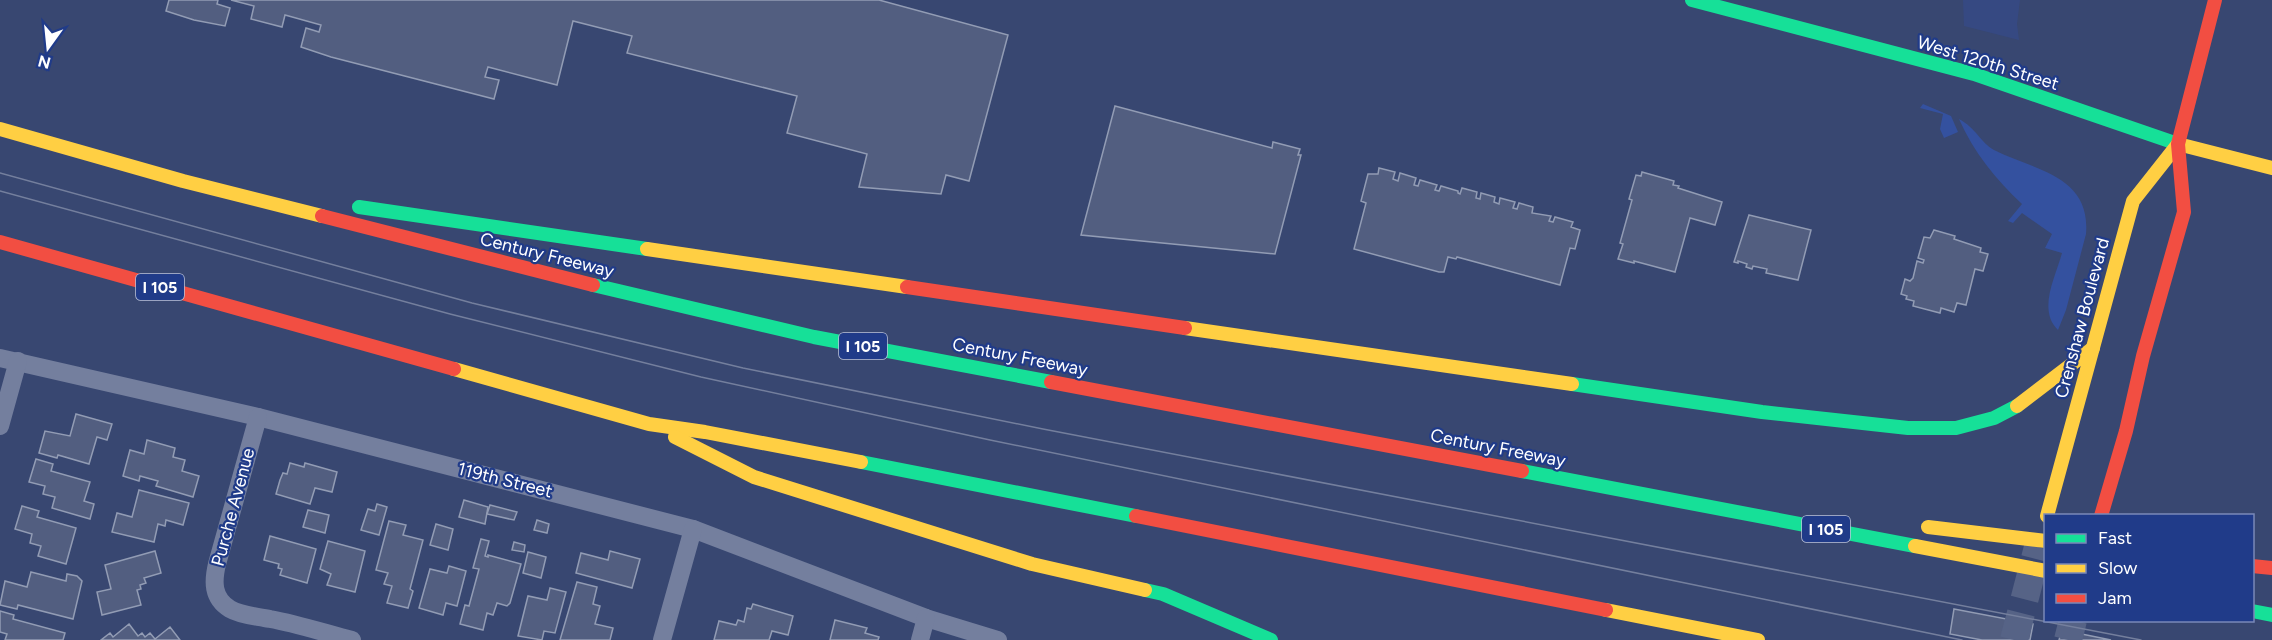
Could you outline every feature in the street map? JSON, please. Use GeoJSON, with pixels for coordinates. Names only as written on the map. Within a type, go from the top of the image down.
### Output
{"type":"FeatureCollection","features":[{"type":"Feature","properties":{"kind":"main road","name":"West 120th Street"},"geometry":{"type":"LineString","coordinates":[[1692,0],[1974,74],[2178,144],[2272,168]]}},
{"type":"Feature","properties":{"kind":"main road","name":"Crenshaw Boulevard"},"geometry":{"type":"LineString","coordinates":[[2102,514],[2184,212],[2178,144],[2215,0]]}},
{"type":"Feature","properties":{"kind":"main road","name":"Century Freeway"},"geometry":{"type":"LineString","coordinates":[[0,129],[183,181],[584,283],[814,337],[2044,571]]}},
{"type":"Feature","properties":{"kind":"main road","name":"Crenshaw Boulevard"},"geometry":{"type":"LineString","coordinates":[[2048,514],[2133,201],[2178,144]]}},
{"type":"Feature","properties":{"kind":"main road"},"geometry":{"type":"LineString","coordinates":[[183,181],[313,200]]}},
{"type":"Feature","properties":{"kind":"main road"},"geometry":{"type":"LineString","coordinates":[[348,205],[1750,410],[1908,428],[1956,428],[1994,418],[2023,404],[2093,348]]}},
{"type":"Feature","properties":{"kind":"main road","name":"I 105"},"geometry":{"type":"LineString","coordinates":[[0,242],[649,424],[705,432],[1049,498],[1758,640]]}},
{"type":"Feature","properties":{"kind":"main road"},"geometry":{"type":"LineString","coordinates":[[649,424],[754,477],[1032,564],[1163,594],[1271,640]]}},
{"type":"Feature","properties":{"kind":"main road"},"geometry":{"type":"LineString","coordinates":[[1738,512],[1857,521]]}},
{"type":"Feature","properties":{"kind":"main road"},"geometry":{"type":"LineString","coordinates":[[1922,526],[2044,526]]}},
{"type":"Feature","properties":{"kind":"main road"},"geometry":{"type":"LineString","coordinates":[[2254,566],[2272,568]]}},
{"type":"Feature","properties":{"kind":"main road"},"geometry":{"type":"LineString","coordinates":[[2254,611],[2272,615]]}},
{"type":"Feature","properties":{"kind":"street","name":"119th Street"},"geometry":{"type":"LineString","coordinates":[[9,360],[258,417],[693,529],[926,618],[998,640]]}},
{"type":"Feature","properties":{"kind":"street"},"geometry":{"type":"LineString","coordinates":[[0,426],[9,360]]}},
{"type":"Feature","properties":{"kind":"street","name":"Purche Avenue"},"geometry":{"type":"LineString","coordinates":[[258,417],[217,564],[213,583],[218,597],[229,609],[352,640]]}},
{"type":"Feature","properties":{"kind":"street"},"geometry":{"type":"LineString","coordinates":[[662,640],[693,529]]}},
{"type":"Feature","properties":{"kind":"street"},"geometry":{"type":"LineString","coordinates":[[920,640],[926,618]]}},
{"type":"Feature","properties":{"kind":"shaded area"},"geometry":{"type":"Polygon","coordinates":[[[1963,0],[2020,0],[2017,24],[2019,40],[1964,26],[1963,0]]]}},
{"type":"Feature","properties":{"kind":"shaded area"},"geometry":{"type":"Polygon","coordinates":[[[1923,104],[1951,116],[1958,132],[1944,138],[1940,129],[1943,114],[1920,108],[1923,104]]]}},
{"type":"Feature","properties":{"kind":"shaded area"},"geometry":{"type":"Polygon","coordinates":[[[1959,119],[1989,147],[2056,177],[2079,199],[2085,214],[2086,234],[2066,310],[2058,330],[2052,322],[2048,303],[2062,253],[2045,248],[2052,234],[2022,213],[2013,223],[2008,221],[2022,204],[1986,164],[1959,119]]]}},
{"type":"Feature","properties":{"kind":"building"},"geometry":{"type":"Polygon","coordinates":[[[169,0],[218,0],[217,4],[230,8],[225,26],[194,20],[166,11],[169,0]]]}},
{"type":"Feature","properties":{"kind":"building"},"geometry":{"type":"Polygon","coordinates":[[[231,0],[879,0],[1008,35],[969,181],[946,175],[941,194],[859,187],[867,154],[787,133],[797,96],[627,53],[632,36],[573,21],[557,85],[488,67],[485,77],[499,80],[494,99],[331,57],[301,47],[306,28],[319,32],[321,25],[285,15],[282,27],[251,19],[254,6],[231,0]]]}},
{"type":"Feature","properties":{"kind":"building"},"geometry":{"type":"Polygon","coordinates":[[[1115,106],[1272,148],[1273,142],[1300,149],[1298,155],[1301,155],[1275,254],[1081,235],[1115,106]]]}},
{"type":"Feature","properties":{"kind":"building"},"geometry":{"type":"Polygon","coordinates":[[[1379,168],[1395,172],[1393,179],[1398,181],[1400,173],[1416,178],[1414,185],[1418,186],[1420,180],[1437,185],[1435,190],[1439,191],[1441,186],[1458,191],[1460,194],[1462,188],[1477,192],[1476,198],[1480,199],[1481,193],[1495,197],[1494,202],[1499,204],[1500,198],[1515,202],[1513,208],[1517,209],[1519,203],[1533,207],[1532,213],[1551,216],[1549,221],[1553,222],[1555,217],[1573,222],[1571,227],[1580,230],[1575,249],[1570,248],[1560,285],[1457,257],[1456,259],[1448,257],[1444,272],[1439,272],[1354,249],[1366,203],[1361,201],[1368,174],[1378,174],[1379,168]]]}},
{"type":"Feature","properties":{"kind":"building"},"geometry":{"type":"Polygon","coordinates":[[[1642,172],[1674,181],[1673,185],[1679,186],[1678,188],[1722,202],[1715,225],[1690,218],[1675,272],[1618,259],[1632,200],[1629,199],[1636,175],[1641,176],[1642,172]]]}},
{"type":"Feature","properties":{"kind":"building"},"geometry":{"type":"Polygon","coordinates":[[[1749,215],[1811,230],[1798,280],[1766,273],[1767,269],[1753,266],[1752,269],[1746,267],[1747,264],[1734,262],[1749,215]]]}},
{"type":"Feature","properties":{"kind":"building"},"geometry":{"type":"Polygon","coordinates":[[[1934,230],[1955,236],[1954,239],[1981,248],[1980,252],[1988,254],[1983,271],[1975,269],[1966,305],[1957,303],[1954,312],[1941,308],[1940,313],[1913,306],[1914,301],[1906,299],[1907,296],[1901,294],[1905,279],[1910,281],[1913,278],[1917,261],[1923,263],[1924,260],[1918,258],[1924,237],[1930,238],[1934,230]]]}},
{"type":"Feature","properties":{"kind":"building"},"geometry":{"type":"Polygon","coordinates":[[[76,414],[112,424],[107,440],[97,437],[89,464],[58,455],[57,458],[39,453],[45,431],[70,436],[76,414]]]}},
{"type":"Feature","properties":{"kind":"building"},"geometry":{"type":"Polygon","coordinates":[[[147,440],[175,448],[173,457],[185,460],[182,471],[199,476],[193,497],[156,486],[158,481],[140,476],[139,481],[123,476],[130,450],[144,454],[147,440]]]}},
{"type":"Feature","properties":{"kind":"building"},"geometry":{"type":"Polygon","coordinates":[[[36,459],[53,464],[51,471],[90,482],[84,501],[94,504],[90,519],[52,508],[55,497],[43,494],[45,486],[29,482],[36,459]]]}},
{"type":"Feature","properties":{"kind":"building"},"geometry":{"type":"Polygon","coordinates":[[[290,463],[304,467],[305,463],[337,472],[332,492],[315,488],[310,504],[276,494],[283,473],[287,474],[290,463]]]}},
{"type":"Feature","properties":{"kind":"building"},"geometry":{"type":"Polygon","coordinates":[[[139,490],[189,503],[183,525],[166,520],[165,526],[158,524],[154,542],[112,532],[117,513],[132,517],[139,490]]]}},
{"type":"Feature","properties":{"kind":"building"},"geometry":{"type":"Polygon","coordinates":[[[464,500],[488,507],[485,524],[459,517],[464,500]]]}},
{"type":"Feature","properties":{"kind":"building"},"geometry":{"type":"Polygon","coordinates":[[[377,504],[387,507],[379,535],[361,530],[368,509],[375,511],[377,504]]]}},
{"type":"Feature","properties":{"kind":"building"},"geometry":{"type":"Polygon","coordinates":[[[490,505],[517,512],[514,520],[487,514],[490,505]]]}},
{"type":"Feature","properties":{"kind":"building"},"geometry":{"type":"Polygon","coordinates":[[[22,506],[39,511],[37,517],[76,528],[66,564],[38,556],[41,546],[30,543],[32,534],[15,529],[22,506]]]}},
{"type":"Feature","properties":{"kind":"building"},"geometry":{"type":"Polygon","coordinates":[[[308,510],[329,515],[325,533],[303,527],[308,510]]]}},
{"type":"Feature","properties":{"kind":"building"},"geometry":{"type":"Polygon","coordinates":[[[537,520],[549,524],[547,533],[534,530],[537,520]]]}},
{"type":"Feature","properties":{"kind":"building"},"geometry":{"type":"Polygon","coordinates":[[[389,521],[406,525],[403,535],[423,540],[410,589],[413,591],[408,608],[387,603],[392,586],[384,584],[388,573],[376,570],[389,521]]]}},
{"type":"Feature","properties":{"kind":"building"},"geometry":{"type":"Polygon","coordinates":[[[436,524],[453,529],[448,550],[430,545],[436,524]]]}},
{"type":"Feature","properties":{"kind":"building"},"geometry":{"type":"Polygon","coordinates":[[[270,536],[316,549],[307,583],[280,575],[282,569],[278,568],[279,564],[264,560],[270,536]]]}},
{"type":"Feature","properties":{"kind":"building"},"geometry":{"type":"Polygon","coordinates":[[[481,539],[489,541],[485,556],[521,564],[510,603],[507,606],[497,603],[493,615],[487,613],[483,630],[460,624],[465,605],[469,606],[479,569],[473,568],[481,539]]]}},
{"type":"Feature","properties":{"kind":"building"},"geometry":{"type":"Polygon","coordinates":[[[328,541],[365,551],[355,592],[327,585],[331,574],[320,569],[328,541]]]}},
{"type":"Feature","properties":{"kind":"building"},"geometry":{"type":"Polygon","coordinates":[[[514,542],[525,545],[524,552],[512,550],[514,542]]]}},
{"type":"Feature","properties":{"kind":"building"},"geometry":{"type":"Polygon","coordinates":[[[155,551],[161,573],[144,578],[146,583],[140,585],[141,589],[137,590],[141,605],[102,615],[97,592],[111,589],[105,565],[155,551]]]}},
{"type":"Feature","properties":{"kind":"building"},"geometry":{"type":"Polygon","coordinates":[[[610,551],[640,559],[632,588],[576,573],[581,553],[608,560],[610,551]]]}},
{"type":"Feature","properties":{"kind":"building"},"geometry":{"type":"Polygon","coordinates":[[[528,552],[546,557],[541,578],[523,573],[528,552]]]}},
{"type":"Feature","properties":{"kind":"building"},"geometry":{"type":"Polygon","coordinates":[[[449,566],[466,571],[457,606],[446,603],[443,615],[419,608],[430,569],[447,573],[449,566]]]}},
{"type":"Feature","properties":{"kind":"building"},"geometry":{"type":"Polygon","coordinates":[[[31,572],[66,581],[67,574],[77,576],[82,581],[73,619],[18,605],[17,609],[0,605],[5,581],[27,587],[31,572]]]}},
{"type":"Feature","properties":{"kind":"building"},"geometry":{"type":"Polygon","coordinates":[[[577,582],[597,587],[593,604],[600,606],[595,624],[613,628],[610,640],[560,640],[577,582]]]}},
{"type":"Feature","properties":{"kind":"building"},"geometry":{"type":"Polygon","coordinates":[[[550,588],[566,592],[555,633],[544,631],[542,640],[518,636],[528,596],[547,600],[550,588]]]}},
{"type":"Feature","properties":{"kind":"building"},"geometry":{"type":"Polygon","coordinates":[[[753,604],[793,616],[788,635],[772,631],[769,640],[714,640],[719,621],[736,625],[738,620],[744,622],[747,608],[751,609],[753,604]]]}},
{"type":"Feature","properties":{"kind":"building"},"geometry":{"type":"Polygon","coordinates":[[[1954,609],[2033,624],[2030,640],[1982,640],[1950,634],[1954,609]]]}},
{"type":"Feature","properties":{"kind":"building"},"geometry":{"type":"Polygon","coordinates":[[[0,611],[14,615],[13,619],[65,633],[63,640],[5,640],[7,634],[0,632],[0,611]]]}},
{"type":"Feature","properties":{"kind":"building"},"geometry":{"type":"Polygon","coordinates":[[[835,620],[867,628],[865,633],[879,637],[878,640],[830,640],[835,620]]]}},
{"type":"Feature","properties":{"kind":"building"},"geometry":{"type":"Polygon","coordinates":[[[129,624],[138,636],[142,633],[145,637],[150,633],[155,639],[170,627],[180,640],[101,640],[110,633],[113,637],[129,624]]]}},
{"type":"Feature","properties":{"kind":"building"},"geometry":{"type":"Polygon","coordinates":[[[2062,630],[2111,640],[2059,640],[2062,630]]]}},
{"type":"Feature","properties":{"kind":"tunnel"},"geometry":{"type":"LineString","coordinates":[[2014,640],[2038,547]]}},
{"type":"Feature","properties":{"kind":"tunnel"},"geometry":{"type":"LineString","coordinates":[[2068,640],[2072,622]]}},
{"type":"Feature","properties":{"kind":"tram line"},"geometry":{"type":"LineString","coordinates":[[0,173],[472,303],[743,368],[1043,429],[2044,621]]}},
{"type":"Feature","properties":{"kind":"tram line"},"geometry":{"type":"LineString","coordinates":[[0,191],[450,314],[701,377],[990,440],[1962,640]]}},
{"type":"Feature","properties":{"kind":"tram line"},"geometry":{"type":"LineString","coordinates":[[2047,622],[2141,640]]}},
{"type":"Feature","properties":{"kind":"traffic: fast"},"geometry":{"type":"LineString","coordinates":[[1692,0],[1974,74],[2178,144]]}},
{"type":"Feature","properties":{"kind":"traffic: fast"},"geometry":{"type":"LineString","coordinates":[[359,207],[647,249]]}},
{"type":"Feature","properties":{"kind":"traffic: fast"},"geometry":{"type":"LineString","coordinates":[[593,285],[814,337],[1051,382]]}},
{"type":"Feature","properties":{"kind":"traffic: fast"},"geometry":{"type":"LineString","coordinates":[[1572,384],[1762,412],[1908,428],[1956,428],[1994,418],[2017,406]]}},
{"type":"Feature","properties":{"kind":"traffic: fast"},"geometry":{"type":"LineString","coordinates":[[861,462],[1136,516]]}},
{"type":"Feature","properties":{"kind":"traffic: fast"},"geometry":{"type":"LineString","coordinates":[[1522,471],[1915,546]]}},
{"type":"Feature","properties":{"kind":"traffic: fast"},"geometry":{"type":"LineString","coordinates":[[1145,590],[1163,594],[1271,640]]}},
{"type":"Feature","properties":{"kind":"traffic: fast"},"geometry":{"type":"LineString","coordinates":[[2254,611],[2272,615]]}},
{"type":"Feature","properties":{"kind":"traffic: slow"},"geometry":{"type":"LineString","coordinates":[[0,129],[183,181],[322,216]]}},
{"type":"Feature","properties":{"kind":"traffic: slow"},"geometry":{"type":"LineString","coordinates":[[2178,144],[2272,168]]}},
{"type":"Feature","properties":{"kind":"traffic: slow"},"geometry":{"type":"LineString","coordinates":[[2048,514],[2133,201],[2178,144]]}},
{"type":"Feature","properties":{"kind":"traffic: slow"},"geometry":{"type":"LineString","coordinates":[[647,249],[907,287]]}},
{"type":"Feature","properties":{"kind":"traffic: slow"},"geometry":{"type":"LineString","coordinates":[[1185,328],[1572,384]]}},
{"type":"Feature","properties":{"kind":"traffic: slow"},"geometry":{"type":"LineString","coordinates":[[2017,406],[2093,348]]}},
{"type":"Feature","properties":{"kind":"traffic: slow"},"geometry":{"type":"LineString","coordinates":[[454,369],[649,424],[705,432],[861,462]]}},
{"type":"Feature","properties":{"kind":"traffic: slow"},"geometry":{"type":"LineString","coordinates":[[675,437],[754,477],[1032,564],[1145,590]]}},
{"type":"Feature","properties":{"kind":"traffic: slow"},"geometry":{"type":"LineString","coordinates":[[1928,527],[2044,541]]}},
{"type":"Feature","properties":{"kind":"traffic: slow"},"geometry":{"type":"LineString","coordinates":[[1915,546],[2044,571]]}},
{"type":"Feature","properties":{"kind":"traffic: slow"},"geometry":{"type":"LineString","coordinates":[[1606,610],[1758,640]]}},
{"type":"Feature","properties":{"kind":"traffic: jam"},"geometry":{"type":"LineString","coordinates":[[2102,514],[2184,212],[2178,144],[2215,0]]}},
{"type":"Feature","properties":{"kind":"traffic: jam"},"geometry":{"type":"LineString","coordinates":[[322,216],[593,285]]}},
{"type":"Feature","properties":{"kind":"traffic: jam"},"geometry":{"type":"LineString","coordinates":[[0,242],[454,369]]}},
{"type":"Feature","properties":{"kind":"traffic: jam"},"geometry":{"type":"LineString","coordinates":[[907,287],[1185,328]]}},
{"type":"Feature","properties":{"kind":"traffic: jam"},"geometry":{"type":"LineString","coordinates":[[1051,382],[1522,471]]}},
{"type":"Feature","properties":{"kind":"traffic: jam"},"geometry":{"type":"LineString","coordinates":[[1136,516],[1606,610]]}},
{"type":"Feature","properties":{"kind":"traffic: jam"},"geometry":{"type":"LineString","coordinates":[[2254,566],[2272,568]]}}]}
